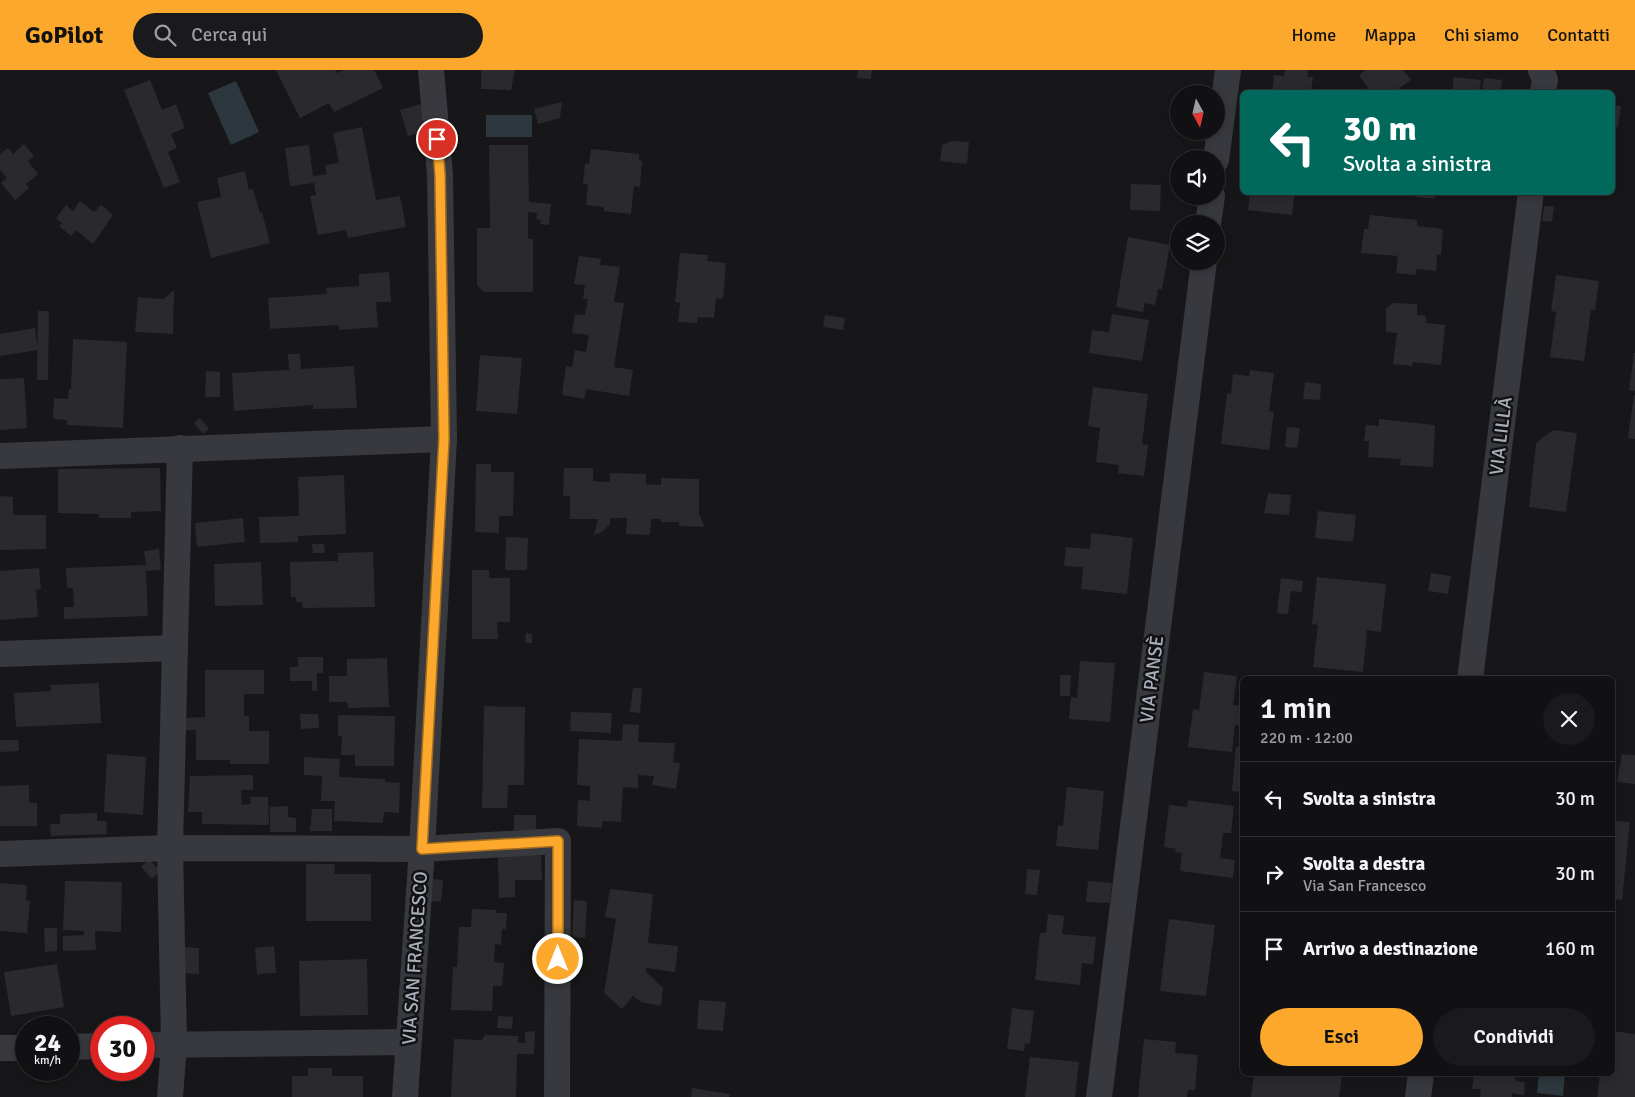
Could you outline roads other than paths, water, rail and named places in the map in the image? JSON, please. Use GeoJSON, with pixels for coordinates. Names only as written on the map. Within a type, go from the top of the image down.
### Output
{"type":"FeatureCollection","features":[{"type":"Feature","properties":{"kind":"street","name":"VIA SAN FRANCESCO"},"geometry":{"type":"LineString","coordinates":[[405,1097],[422,849],[444,439],[440,174],[432,70]]}},
{"type":"Feature","properties":{"kind":"street"},"geometry":{"type":"LineString","coordinates":[[1217,150],[1228,70]]}},
{"type":"Feature","properties":{"kind":"street"},"geometry":{"type":"LineString","coordinates":[[1541,70],[1545,80],[1543,90]]}},
{"type":"Feature","properties":{"kind":"street","name":"VIA LILLÀ"},"geometry":{"type":"LineString","coordinates":[[1470,676],[1531,195]]}},
{"type":"Feature","properties":{"kind":"street","name":"VIA PANSÈ"},"geometry":{"type":"LineString","coordinates":[[1099,1097],[1203,270]]}},
{"type":"Feature","properties":{"kind":"street"},"geometry":{"type":"LineString","coordinates":[[0,456],[444,439]]}},
{"type":"Feature","properties":{"kind":"street"},"geometry":{"type":"LineString","coordinates":[[170,1097],[174,1044],[170,848],[180,448]]}},
{"type":"Feature","properties":{"kind":"street"},"geometry":{"type":"LineString","coordinates":[[0,654],[175,648]]}},
{"type":"Feature","properties":{"kind":"street"},"geometry":{"type":"LineString","coordinates":[[0,854],[170,848],[422,849],[558,841],[557,1097]]}},
{"type":"Feature","properties":{"kind":"street"},"geometry":{"type":"LineString","coordinates":[[155,1045],[408,1042]]}},
{"type":"Feature","properties":{"kind":"street"},"geometry":{"type":"LineString","coordinates":[[0,1048],[15,1048]]}},
{"type":"Feature","properties":{"kind":"street"},"geometry":{"type":"LineString","coordinates":[[1418,1097],[1421,1076]]}}]}
